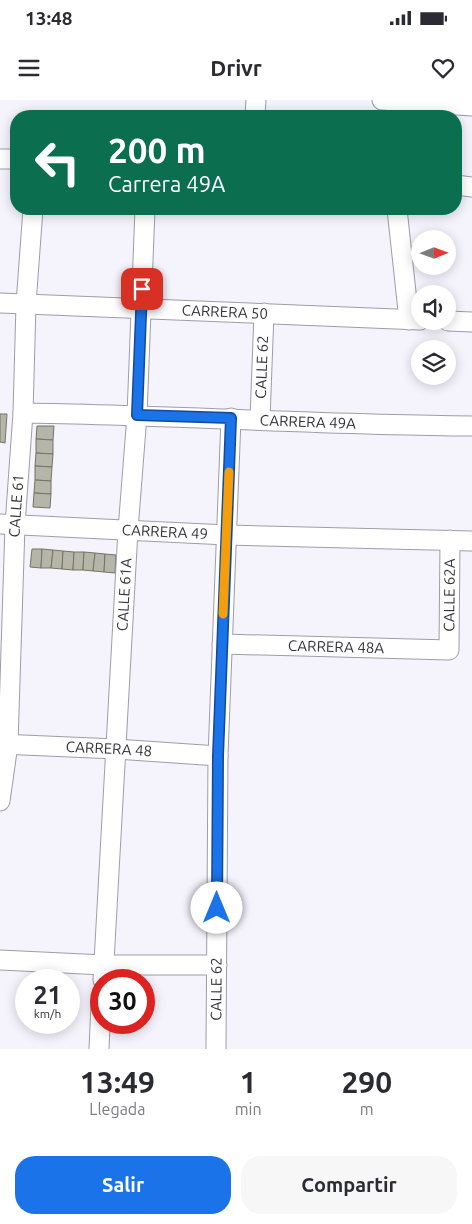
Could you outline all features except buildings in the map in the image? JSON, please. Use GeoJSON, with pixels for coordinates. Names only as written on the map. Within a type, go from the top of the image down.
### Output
{"type":"FeatureCollection","features":[{"type":"Feature","properties":{"kind":"street"},"geometry":{"type":"LineString","coordinates":[[382,100],[472,106]]}},
{"type":"Feature","properties":{"kind":"street","name":"CALLE 61"},"geometry":{"type":"LineString","coordinates":[[0,801],[4,744],[8,525],[23,413],[26,304],[33,215]]}},
{"type":"Feature","properties":{"kind":"street","name":"CALLE 61A"},"geometry":{"type":"LineString","coordinates":[[103,969],[128,530],[137,415],[145,215]]}},
{"type":"Feature","properties":{"kind":"street"},"geometry":{"type":"LineString","coordinates":[[398,215],[411,300]]}},
{"type":"Feature","properties":{"kind":"street","name":"CARRERA 50"},"geometry":{"type":"LineString","coordinates":[[0,303],[411,320]]}},
{"type":"Feature","properties":{"kind":"street","name":"CALLE 62"},"geometry":{"type":"LineString","coordinates":[[260,419],[264,314]]}},
{"type":"Feature","properties":{"kind":"street"},"geometry":{"type":"LineString","coordinates":[[456,321],[472,322]]}},
{"type":"Feature","properties":{"kind":"street","name":"CARRERA 49A"},"geometry":{"type":"LineString","coordinates":[[23,413],[472,426]]}},
{"type":"Feature","properties":{"kind":"street","name":"CALLE 62"},"geometry":{"type":"LineString","coordinates":[[216,1049],[218,756],[231,418]]}},
{"type":"Feature","properties":{"kind":"street","name":"CARRERA 49"},"geometry":{"type":"LineString","coordinates":[[8,525],[227,535],[472,541]]}},
{"type":"Feature","properties":{"kind":"street","name":"CALLE 62A"},"geometry":{"type":"LineString","coordinates":[[449,650],[450,540]]}},
{"type":"Feature","properties":{"kind":"street","name":"CARRERA 48A"},"geometry":{"type":"LineString","coordinates":[[222,644],[449,650]]}},
{"type":"Feature","properties":{"kind":"street","name":"CARRERA 48"},"geometry":{"type":"LineString","coordinates":[[4,744],[218,756]]}},
{"type":"Feature","properties":{"kind":"street"},"geometry":{"type":"LineString","coordinates":[[0,960],[90,971]]}},
{"type":"Feature","properties":{"kind":"street"},"geometry":{"type":"LineString","coordinates":[[155,969],[217,965]]}},
{"type":"Feature","properties":{"kind":"street"},"geometry":{"type":"LineString","coordinates":[[99,1049],[100,1034]]}},
{"type":"Feature","properties":{"kind":"slow traffic"},"geometry":{"type":"LineString","coordinates":[[223,614],[229,472]]}},
{"type":"Feature","properties":{"kind":"route"},"geometry":{"type":"LineString","coordinates":[[142,289],[137,415],[231,418],[218,756],[217,908]]}}]}
